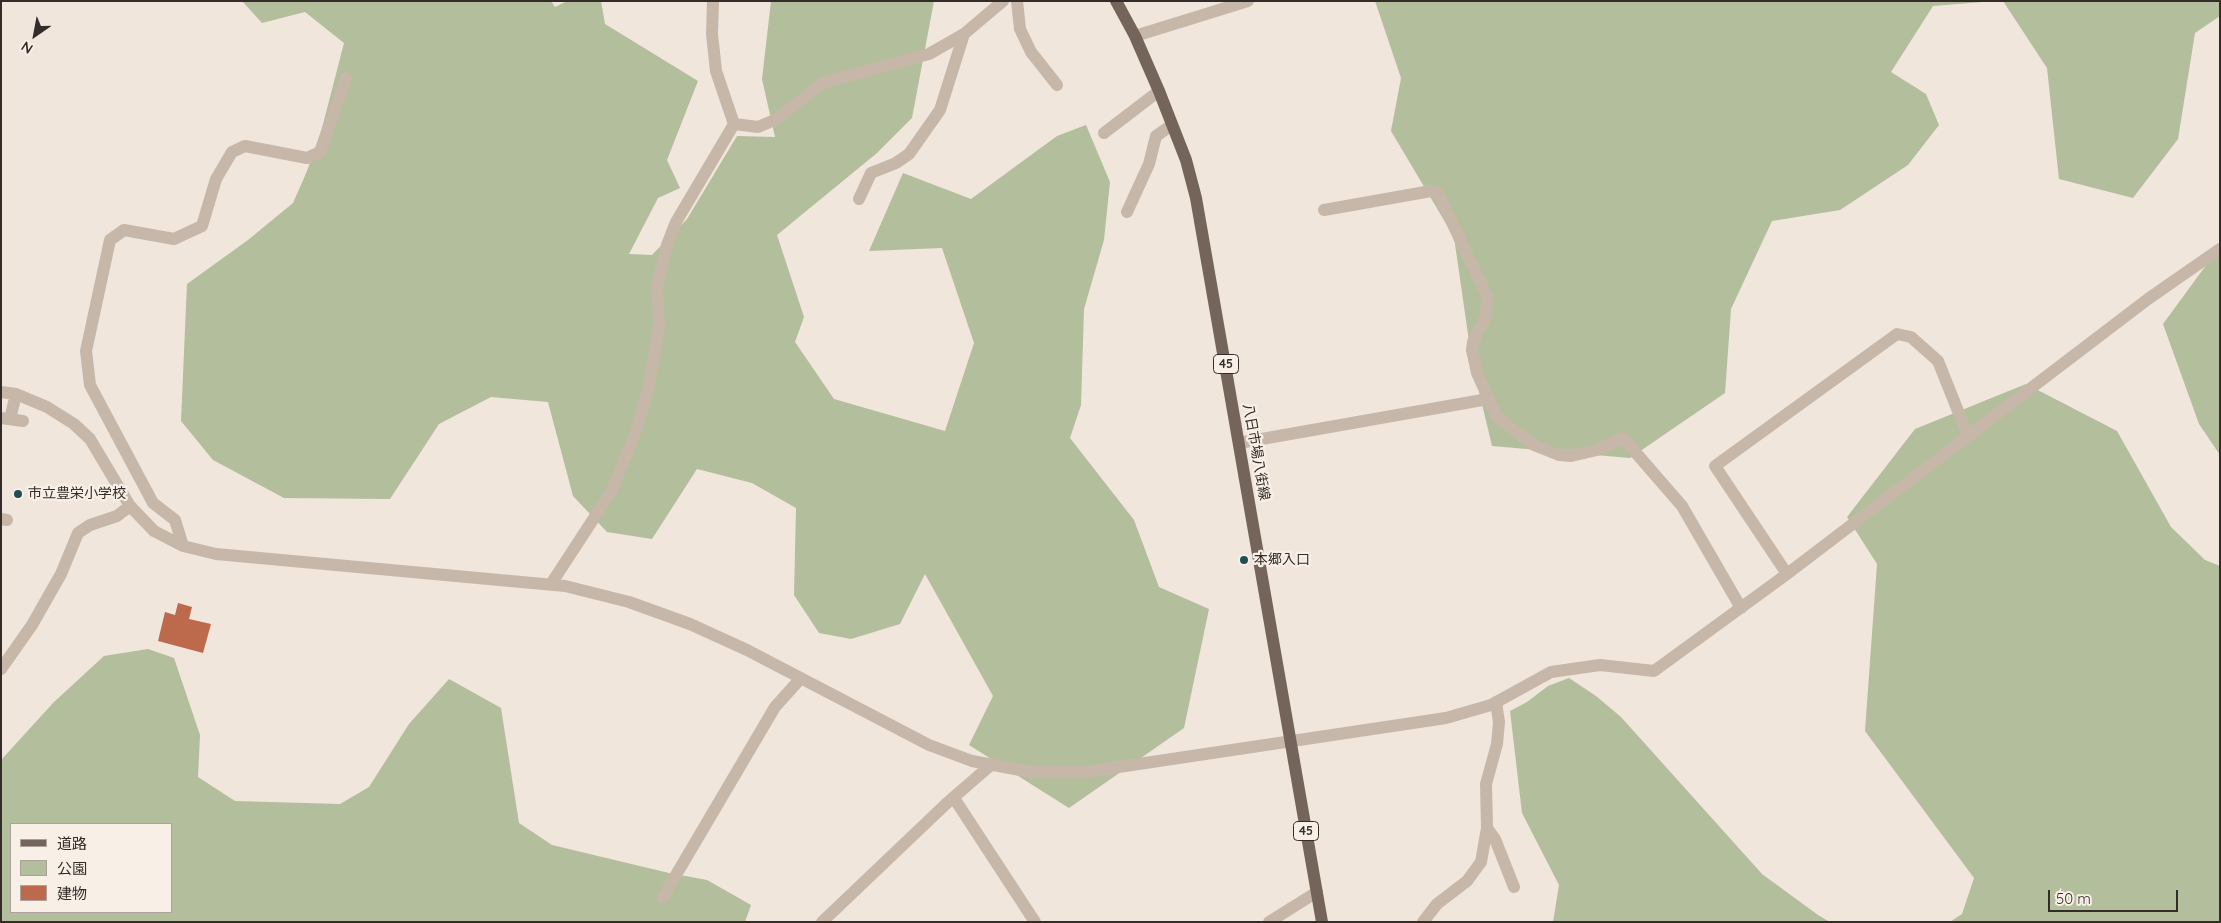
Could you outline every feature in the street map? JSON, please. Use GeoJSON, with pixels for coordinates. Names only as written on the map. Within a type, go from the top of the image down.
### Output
{"type":"FeatureCollection","features":[{"type":"Feature","properties":{"kind":"main road","name":"八日市場八街線"},"geometry":{"type":"LineString","coordinates":[[1116,1],[1135,36],[1159,91],[1186,160],[1196,198],[1322,922]]}},
{"type":"Feature","properties":{"kind":"street"},"geometry":{"type":"LineString","coordinates":[[551,584],[611,492],[635,434],[650,381],[659,325],[657,286],[667,245],[676,222],[734,124],[716,71],[712,34],[713,1]]}},
{"type":"Feature","properties":{"kind":"street"},"geometry":{"type":"LineString","coordinates":[[734,124],[758,127],[777,119],[822,83],[929,54],[964,34],[1003,1]]}},
{"type":"Feature","properties":{"kind":"street"},"geometry":{"type":"LineString","coordinates":[[1017,1],[1020,29],[1031,52],[1057,85]]}},
{"type":"Feature","properties":{"kind":"street"},"geometry":{"type":"LineString","coordinates":[[1135,36],[1248,1]]}},
{"type":"Feature","properties":{"kind":"street"},"geometry":{"type":"LineString","coordinates":[[859,199],[871,172],[896,163],[910,154],[940,110],[964,34]]}},
{"type":"Feature","properties":{"kind":"street"},"geometry":{"type":"LineString","coordinates":[[183,546],[175,520],[153,503],[90,385],[86,351],[110,240],[124,230],[174,238],[202,226],[216,179],[232,152],[245,146],[307,158],[320,152],[346,78]]}},
{"type":"Feature","properties":{"kind":"street"},"geometry":{"type":"LineString","coordinates":[[1104,133],[1159,91]]}},
{"type":"Feature","properties":{"kind":"street"},"geometry":{"type":"LineString","coordinates":[[1127,212],[1149,164],[1156,136],[1172,125]]}},
{"type":"Feature","properties":{"kind":"street"},"geometry":{"type":"LineString","coordinates":[[1324,210],[1431,190],[1438,193],[1487,296],[1486,316],[1473,342],[1472,350],[1477,372],[1488,399],[1502,422],[1534,445],[1559,455],[1571,456],[1597,450],[1623,438],[1682,506],[1741,608]]}},
{"type":"Feature","properties":{"kind":"street"},"geometry":{"type":"LineString","coordinates":[[1,392],[16,394],[47,406],[74,424],[90,439],[130,506],[154,531],[183,546],[216,554],[566,586],[629,602],[690,624],[747,650],[929,745],[972,761],[1031,772],[1085,772],[1446,718],[1496,702],[1551,672],[1600,665],[1654,671],[1787,574],[2148,299],[2220,248]]}},
{"type":"Feature","properties":{"kind":"street"},"geometry":{"type":"LineString","coordinates":[[1787,574],[1714,466],[1897,334],[1911,337],[1938,361],[1968,436]]}},
{"type":"Feature","properties":{"kind":"street"},"geometry":{"type":"LineString","coordinates":[[16,394],[6,418],[23,421]]}},
{"type":"Feature","properties":{"kind":"street"},"geometry":{"type":"LineString","coordinates":[[1239,442],[1488,399]]}},
{"type":"Feature","properties":{"kind":"street"},"geometry":{"type":"LineString","coordinates":[[1,669],[32,625],[61,574],[78,533],[90,525],[117,516],[130,506]]}},
{"type":"Feature","properties":{"kind":"street"},"geometry":{"type":"LineString","coordinates":[[663,897],[774,707],[800,678]]}},
{"type":"Feature","properties":{"kind":"street"},"geometry":{"type":"LineString","coordinates":[[1423,922],[1436,904],[1467,881],[1481,862],[1487,828],[1486,784],[1497,744],[1499,722],[1496,702]]}},
{"type":"Feature","properties":{"kind":"street"},"geometry":{"type":"LineString","coordinates":[[822,922],[992,764]]}},
{"type":"Feature","properties":{"kind":"street"},"geometry":{"type":"LineString","coordinates":[[954,798],[1035,922]]}},
{"type":"Feature","properties":{"kind":"street"},"geometry":{"type":"LineString","coordinates":[[1487,828],[1495,839],[1514,887]]}},
{"type":"Feature","properties":{"kind":"street"},"geometry":{"type":"LineString","coordinates":[[1269,922],[1317,892]]}},
{"type":"Feature","properties":{"kind":"green space"},"geometry":{"type":"Polygon","coordinates":[[[242,1],[551,1],[555,7],[567,1],[601,1],[605,24],[698,81],[667,160],[680,188],[658,198],[629,254],[652,255],[687,219],[737,136],[775,137],[762,79],[771,1],[934,1],[912,118],[877,153],[777,235],[804,317],[795,342],[834,399],[945,431],[974,343],[942,248],[869,251],[903,173],[971,199],[1057,136],[1086,125],[1110,182],[1104,240],[1084,309],[1081,405],[1070,438],[1134,520],[1159,587],[1209,609],[1184,728],[1069,808],[969,745],[993,696],[925,574],[900,624],[851,639],[819,633],[794,595],[796,508],[752,483],[697,469],[652,539],[607,532],[573,496],[548,402],[491,397],[439,424],[390,499],[284,498],[213,460],[181,421],[187,284],[248,240],[293,203],[321,132],[344,43],[305,12],[262,23],[242,1]]]}},
{"type":"Feature","properties":{"kind":"green space"},"geometry":{"type":"Polygon","coordinates":[[[1375,1],[1995,1],[1933,6],[1891,72],[1926,94],[1939,125],[1908,165],[1840,210],[1772,221],[1731,309],[1725,393],[1630,458],[1492,446],[1472,362],[1454,237],[1391,131],[1401,78],[1375,1]]]}},
{"type":"Feature","properties":{"kind":"green space"},"geometry":{"type":"Polygon","coordinates":[[[2003,1],[2220,1],[2220,16],[2195,33],[2178,139],[2133,198],[2059,179],[2047,68],[2003,1]]]}},
{"type":"Feature","properties":{"kind":"green space"},"geometry":{"type":"Polygon","coordinates":[[[2215,253],[2220,253],[2220,455],[2199,424],[2163,324],[2215,253]]]}},
{"type":"Feature","properties":{"kind":"green space"},"geometry":{"type":"Polygon","coordinates":[[[2026,384],[2117,431],[2171,527],[2205,560],[2220,566],[2220,922],[1950,922],[1962,914],[1974,878],[1865,731],[1877,564],[1847,517],[1915,429],[2026,384]]]}},
{"type":"Feature","properties":{"kind":"green space"},"geometry":{"type":"Polygon","coordinates":[[[148,649],[174,658],[200,735],[198,777],[235,801],[340,804],[369,787],[409,724],[449,679],[501,708],[519,823],[552,845],[669,873],[707,880],[751,905],[745,922],[1,922],[1,760],[54,702],[104,656],[148,649]]]}},
{"type":"Feature","properties":{"kind":"green space"},"geometry":{"type":"Polygon","coordinates":[[[1569,678],[1596,696],[1621,717],[1762,874],[1830,922],[1553,922],[1559,885],[1522,813],[1510,711],[1527,702],[1548,686],[1569,678]]]}},
{"type":"Feature","properties":{"kind":"building"},"geometry":{"type":"Polygon","coordinates":[[[178,603],[192,607],[189,619],[211,624],[203,653],[158,641],[165,612],[175,615],[178,603]]]}},
{"type":"Feature","properties":{"kind":"place","name":"市立豊栄小学校"},"geometry":{"type":"Point","coordinates":[18,494]}},
{"type":"Feature","properties":{"kind":"place","name":"本郷入口"},"geometry":{"type":"Point","coordinates":[1244,560]}}]}
